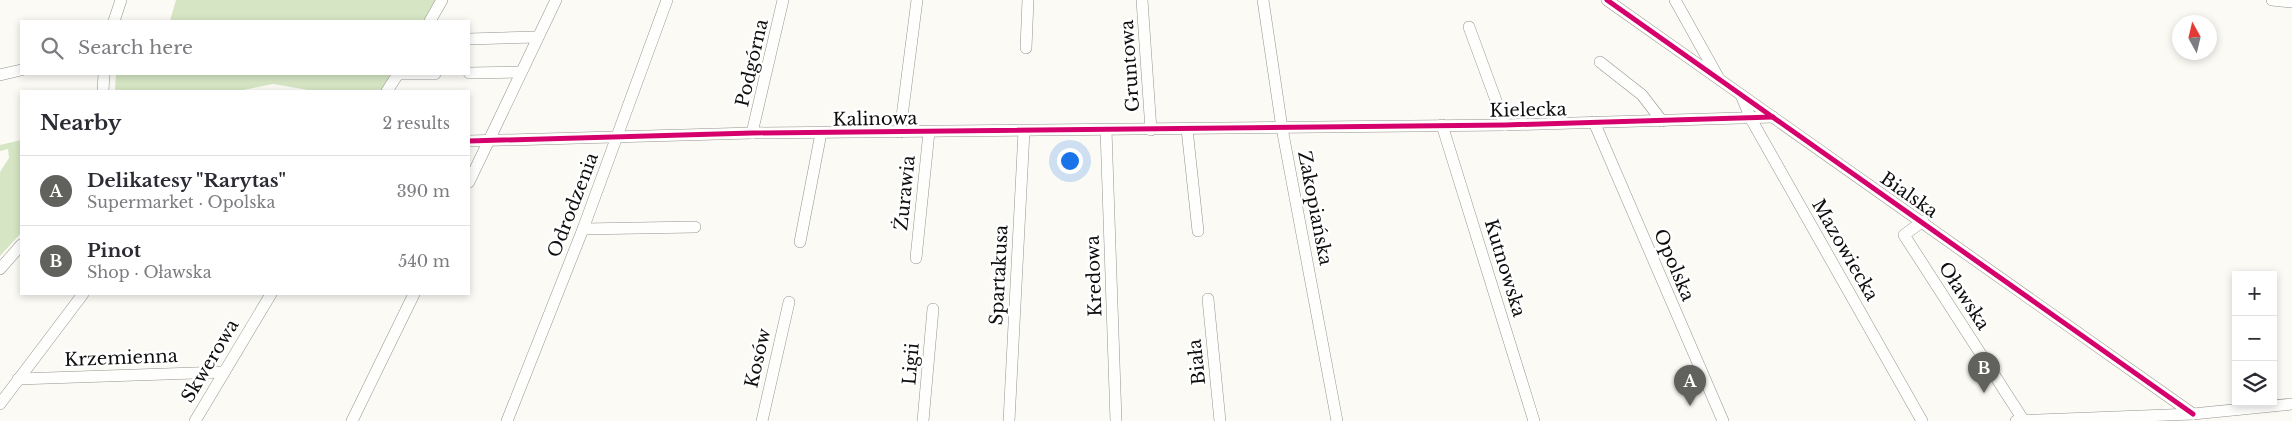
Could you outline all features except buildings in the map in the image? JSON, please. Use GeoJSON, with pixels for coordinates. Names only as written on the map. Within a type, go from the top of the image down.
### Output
{"type":"FeatureCollection","features":[{"type":"Feature","properties":{"kind":"street"},"geometry":{"type":"LineString","coordinates":[[114,20],[121,0]]}},
{"type":"Feature","properties":{"kind":"street"},"geometry":{"type":"LineString","coordinates":[[431,20],[442,0]]}},
{"type":"Feature","properties":{"kind":"street"},"geometry":{"type":"LineString","coordinates":[[470,180],[556,0]]}},
{"type":"Feature","properties":{"kind":"street","name":"Odrodzenia"},"geometry":{"type":"LineString","coordinates":[[507,421],[583,229],[667,0]]}},
{"type":"Feature","properties":{"kind":"street","name":"Podgórna"},"geometry":{"type":"LineString","coordinates":[[752,134],[783,0]]}},
{"type":"Feature","properties":{"kind":"street"},"geometry":{"type":"LineString","coordinates":[[900,132],[917,0]]}},
{"type":"Feature","properties":{"kind":"street"},"geometry":{"type":"LineString","coordinates":[[1026,48],[1028,0]]}},
{"type":"Feature","properties":{"kind":"street","name":"Gruntowa"},"geometry":{"type":"LineString","coordinates":[[1142,0],[1151,130]]}},
{"type":"Feature","properties":{"kind":"street","name":"Zakopiańska"},"geometry":{"type":"LineString","coordinates":[[1264,0],[1282,128],[1337,421]]}},
{"type":"Feature","properties":{"kind":"street","name":"Bialska"},"geometry":{"type":"LineString","coordinates":[[1607,0],[1773,118],[1923,221],[2193,414]]}},
{"type":"Feature","properties":{"kind":"street"},"geometry":{"type":"LineString","coordinates":[[1675,0],[1720,80]]}},
{"type":"Feature","properties":{"kind":"street"},"geometry":{"type":"LineString","coordinates":[[2272,0],[2292,2]]}},
{"type":"Feature","properties":{"kind":"street"},"geometry":{"type":"LineString","coordinates":[[1469,27],[1505,125]]}},
{"type":"Feature","properties":{"kind":"street"},"geometry":{"type":"LineString","coordinates":[[470,40],[538,38]]}},
{"type":"Feature","properties":{"kind":"street"},"geometry":{"type":"LineString","coordinates":[[1600,62],[1645,97],[1655,107],[1662,121]]}},
{"type":"Feature","properties":{"kind":"street"},"geometry":{"type":"LineString","coordinates":[[0,75],[20,70]]}},
{"type":"Feature","properties":{"kind":"street"},"geometry":{"type":"LineString","coordinates":[[470,73],[521,72]]}},
{"type":"Feature","properties":{"kind":"street"},"geometry":{"type":"LineString","coordinates":[[103,90],[104,75]]}},
{"type":"Feature","properties":{"kind":"street"},"geometry":{"type":"LineString","coordinates":[[388,90],[396,75]]}},
{"type":"Feature","properties":{"kind":"street","name":"Mazowiecka"},"geometry":{"type":"LineString","coordinates":[[1741,95],[1750,119],[1922,421]]}},
{"type":"Feature","properties":{"kind":"street","name":"Kielecka"},"geometry":{"type":"LineString","coordinates":[[1282,128],[1505,125],[1773,118]]}},
{"type":"Feature","properties":{"kind":"street","name":"Opolska"},"geometry":{"type":"LineString","coordinates":[[1594,122],[1723,421]]}},
{"type":"Feature","properties":{"kind":"street","name":"Kutnowska"},"geometry":{"type":"LineString","coordinates":[[1442,125],[1534,421]]}},
{"type":"Feature","properties":{"kind":"street","name":"Kalinowa"},"geometry":{"type":"LineString","coordinates":[[470,140],[752,134],[1282,128]]}},
{"type":"Feature","properties":{"kind":"street"},"geometry":{"type":"LineString","coordinates":[[1187,129],[1198,231]]}},
{"type":"Feature","properties":{"kind":"street","name":"Kredowa"},"geometry":{"type":"LineString","coordinates":[[1106,130],[1116,421]]}},
{"type":"Feature","properties":{"kind":"street","name":"Spartakusa"},"geometry":{"type":"LineString","coordinates":[[1009,421],[1024,131]]}},
{"type":"Feature","properties":{"kind":"street","name":"Żurawia"},"geometry":{"type":"LineString","coordinates":[[916,258],[929,132]]}},
{"type":"Feature","properties":{"kind":"street","name":"Kalinowa"},"geometry":{"type":"LineString","coordinates":[[800,242],[821,133]]}},
{"type":"Feature","properties":{"kind":"street","name":"Oławska"},"geometry":{"type":"LineString","coordinates":[[1923,221],[1904,235],[2024,421]]}},
{"type":"Feature","properties":{"kind":"street"},"geometry":{"type":"LineString","coordinates":[[583,229],[695,227]]}},
{"type":"Feature","properties":{"kind":"street"},"geometry":{"type":"LineString","coordinates":[[0,269],[20,246]]}},
{"type":"Feature","properties":{"kind":"street","name":"Krzemienna"},"geometry":{"type":"LineString","coordinates":[[0,404],[81,295]]}},
{"type":"Feature","properties":{"kind":"street","name":"Skwerowa"},"geometry":{"type":"LineString","coordinates":[[195,421],[269,295]]}},
{"type":"Feature","properties":{"kind":"street"},"geometry":{"type":"LineString","coordinates":[[352,421],[414,295]]}},
{"type":"Feature","properties":{"kind":"street","name":"Biała"},"geometry":{"type":"LineString","coordinates":[[1208,298],[1220,421]]}},
{"type":"Feature","properties":{"kind":"street","name":"Kosów"},"geometry":{"type":"LineString","coordinates":[[762,421],[789,302]]}},
{"type":"Feature","properties":{"kind":"street","name":"Ligii"},"geometry":{"type":"LineString","coordinates":[[923,421],[933,309]]}},
{"type":"Feature","properties":{"kind":"street","name":"Krzemienna"},"geometry":{"type":"LineString","coordinates":[[18,379],[224,372]]}},
{"type":"Feature","properties":{"kind":"street"},"geometry":{"type":"LineString","coordinates":[[2016,421],[2193,414],[2292,404]]}},
{"type":"Feature","properties":{"kind":"green space"},"geometry":{"type":"Polygon","coordinates":[[[176,0],[439,0],[427,20],[170,20],[176,0]]]}},
{"type":"Feature","properties":{"kind":"green space"},"geometry":{"type":"Polygon","coordinates":[[[116,75],[394,75],[386,90],[308,90],[273,84],[243,90],[115,90],[116,75]]]}},
{"type":"Feature","properties":{"kind":"green space"},"geometry":{"type":"Polygon","coordinates":[[[20,140],[20,234],[0,256],[0,172],[9,158],[8,149],[0,151],[0,145],[20,140]]]}},
{"type":"Feature","properties":{"kind":"cycle path"},"geometry":{"type":"LineString","coordinates":[[1607,0],[2193,414]]}},
{"type":"Feature","properties":{"kind":"cycle path"},"geometry":{"type":"LineString","coordinates":[[470,141],[752,133],[1505,125],[1773,117]]}},
{"type":"Feature","properties":{"kind":"place","name":"Pinot"},"geometry":{"type":"Point","coordinates":[1984,393]}},
{"type":"Feature","properties":{"kind":"place","name":"Delikatesy \"Rarytas\""},"geometry":{"type":"Point","coordinates":[1690,406]}}]}
